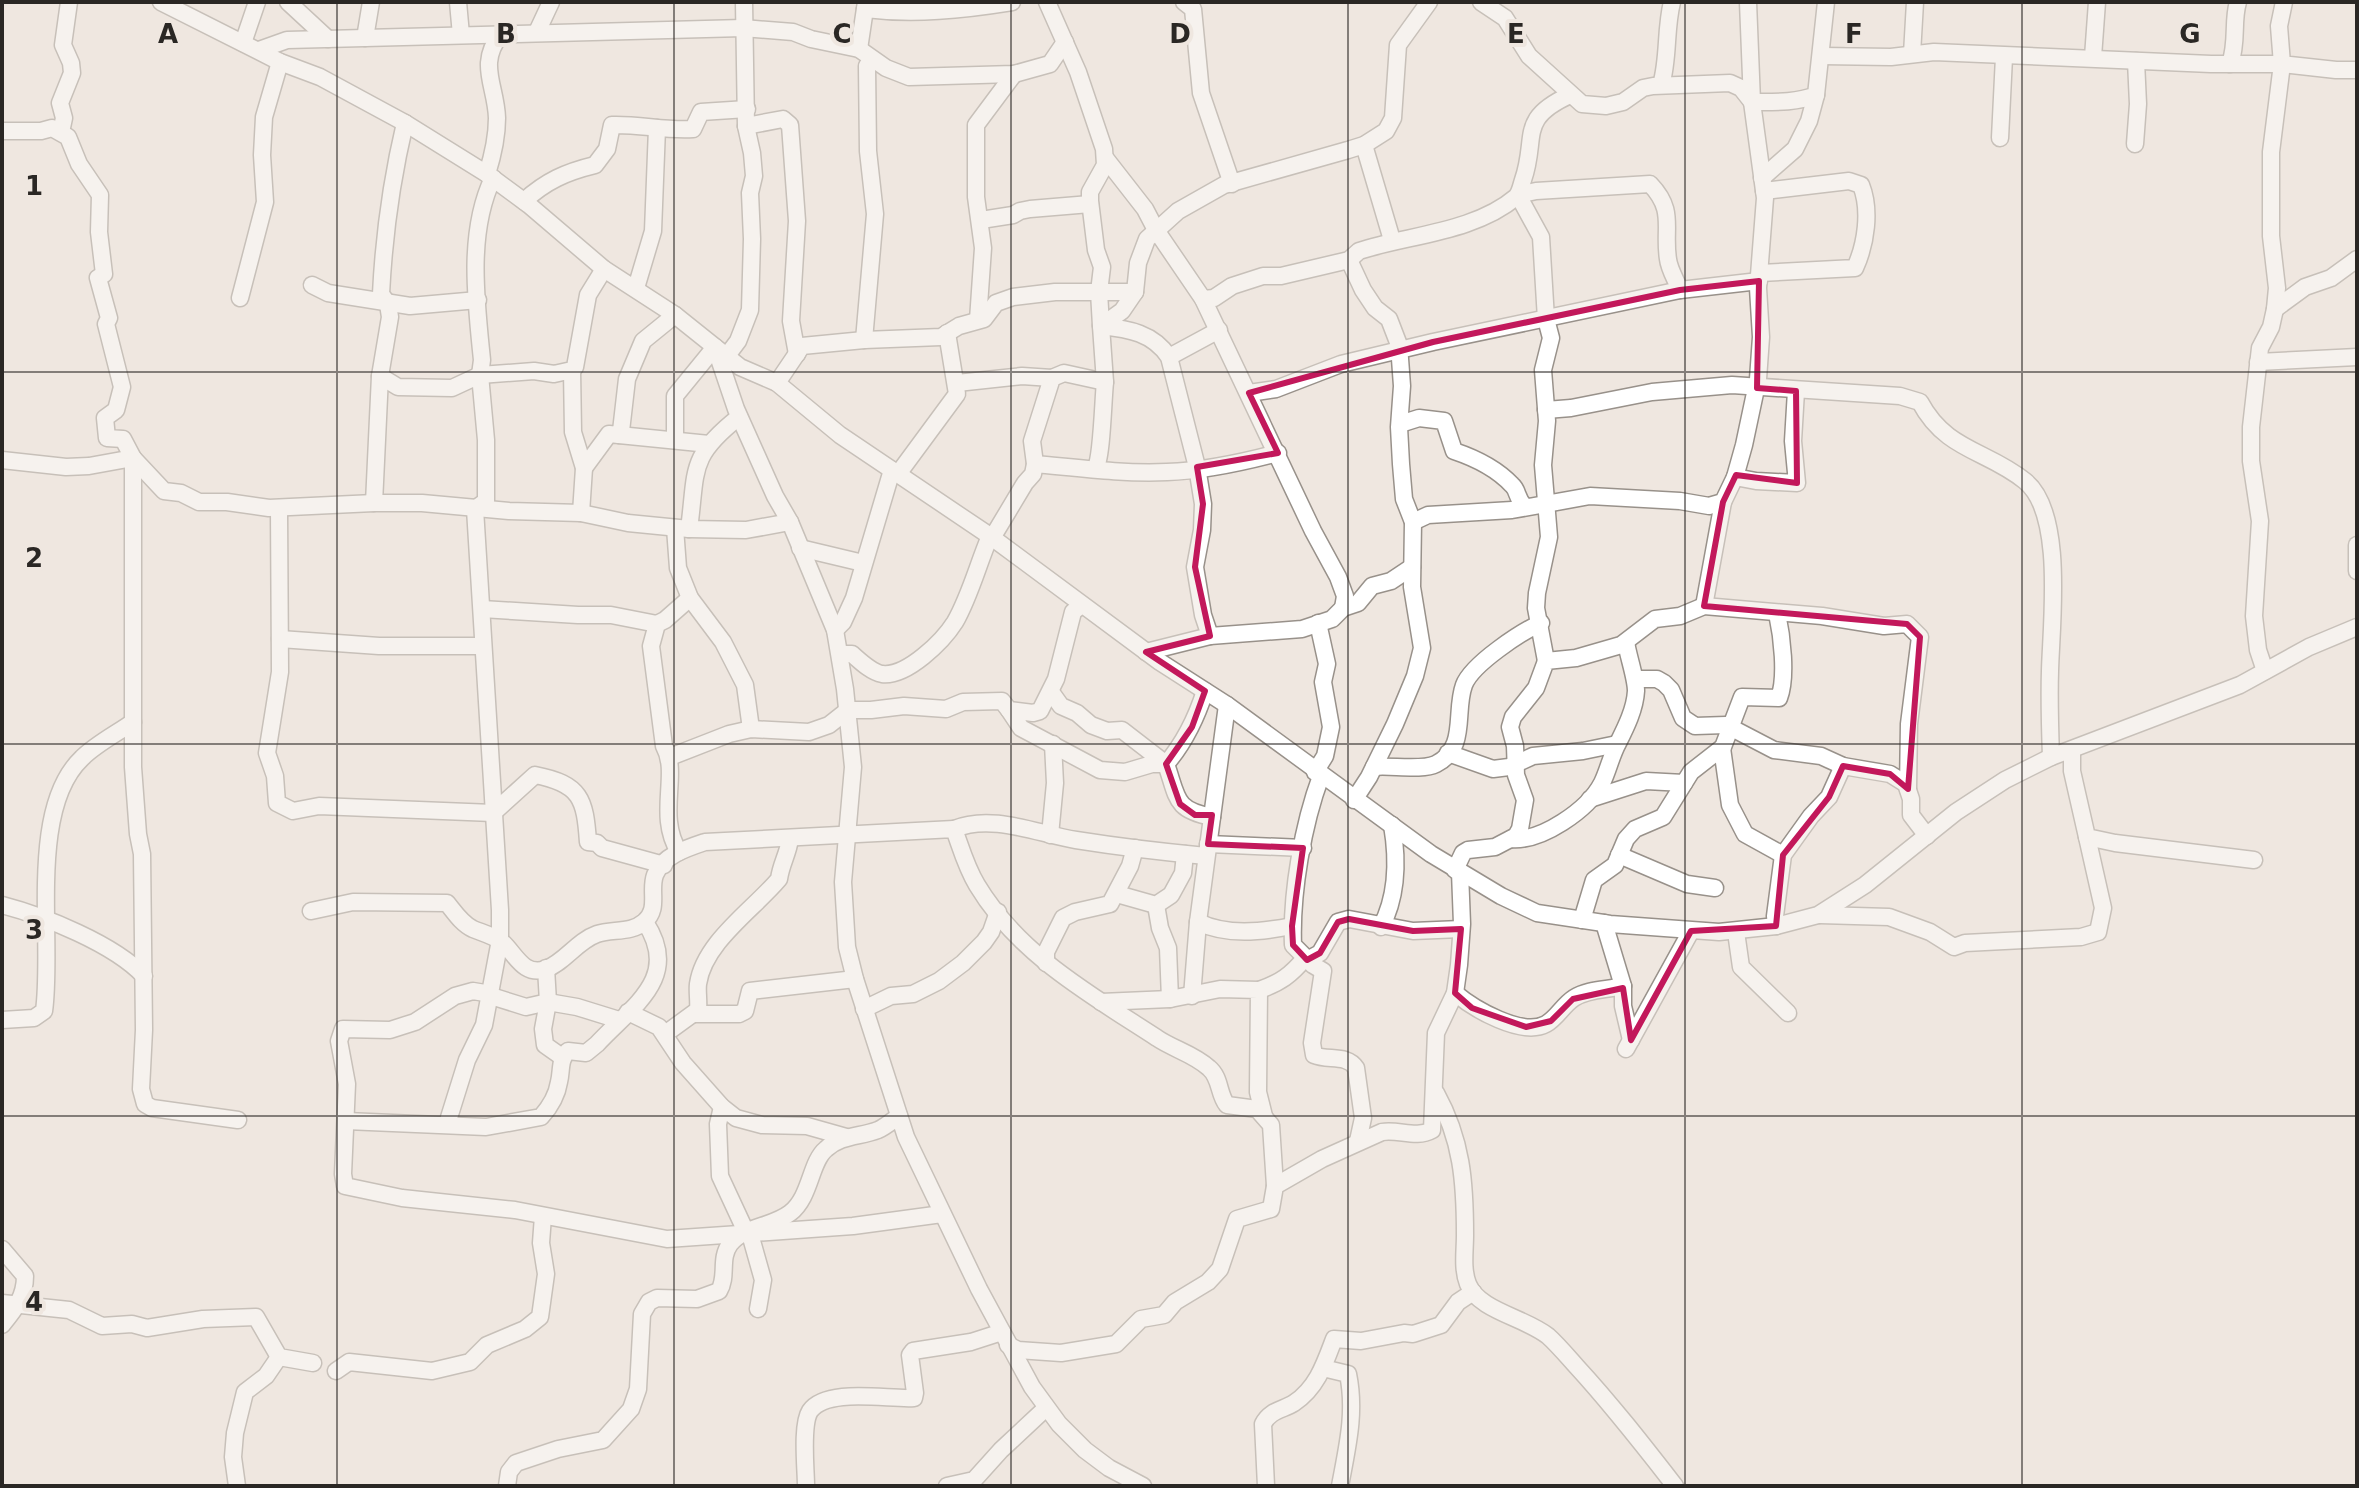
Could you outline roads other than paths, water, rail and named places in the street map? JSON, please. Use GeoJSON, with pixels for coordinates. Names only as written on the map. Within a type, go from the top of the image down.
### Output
{"type":"FeatureCollection","features":[{"type":"Feature","properties":{"kind":"street"},"geometry":{"type":"LineString","coordinates":[[61,132],[64,118],[60,103],[72,73],[63,45],[69,2]]}},
{"type":"Feature","properties":{"kind":"street"},"geometry":{"type":"LineString","coordinates":[[161,2],[280,62],[320,77],[405,123],[490,176],[604,269],[675,315],[740,367],[777,383],[840,435],[991,537],[1146,652],[1227,705],[1354,800],[1458,871],[1537,913],[1604,923],[1736,932],[1818,915],[1889,917],[1930,932],[1954,947],[1965,943],[2081,937],[2098,932],[2103,908],[2072,771],[2072,750]]}},
{"type":"Feature","properties":{"kind":"street"},"geometry":{"type":"LineString","coordinates":[[243,43],[257,2]]}},
{"type":"Feature","properties":{"kind":"street"},"geometry":{"type":"LineString","coordinates":[[288,2],[328,39]]}},
{"type":"Feature","properties":{"kind":"street"},"geometry":{"type":"LineString","coordinates":[[365,38],[371,2]]}},
{"type":"Feature","properties":{"kind":"street"},"geometry":{"type":"LineString","coordinates":[[458,2],[461,35]]}},
{"type":"Feature","properties":{"kind":"street"},"geometry":{"type":"LineString","coordinates":[[537,32],[551,2]]}},
{"type":"Feature","properties":{"kind":"street"},"geometry":{"type":"LineString","coordinates":[[675,440],[675,396],[720,352],[738,341],[750,310],[750,193],[754,176],[746,117],[744,2]]}},
{"type":"Feature","properties":{"kind":"street"},"geometry":{"type":"LineString","coordinates":[[864,340],[875,214],[868,151],[865,6],[897,13],[1012,2]]}},
{"type":"Feature","properties":{"kind":"street"},"geometry":{"type":"LineString","coordinates":[[1047,2],[1078,72],[1106,159],[1145,209],[1203,299],[1338,577],[1345,596],[1343,608]]}},
{"type":"Feature","properties":{"kind":"street"},"geometry":{"type":"LineString","coordinates":[[1184,2],[1193,9],[1201,93],[1232,184]]}},
{"type":"Feature","properties":{"kind":"street"},"geometry":{"type":"LineString","coordinates":[[1101,326],[1122,311],[1135,292],[1141,249],[1156,230],[1178,211],[1211,190],[1376,139],[1393,118],[1398,45],[1429,2]]}},
{"type":"Feature","properties":{"kind":"street"},"geometry":{"type":"LineString","coordinates":[[1481,2],[1505,18],[1529,56],[1582,104],[1606,106],[1623,102],[1643,88],[1661,85],[1730,83],[1741,88],[1752,102]]}},
{"type":"Feature","properties":{"kind":"street"},"geometry":{"type":"LineString","coordinates":[[1661,85],[1666,68],[1672,2]]}},
{"type":"Feature","properties":{"kind":"street"},"geometry":{"type":"LineString","coordinates":[[1704,606],[1723,502],[1735,477],[1756,388],[1761,337],[1759,277],[1763,184],[1752,102],[1748,2]]}},
{"type":"Feature","properties":{"kind":"street"},"geometry":{"type":"LineString","coordinates":[[1763,184],[1795,149],[1809,121],[1822,56],[1826,2]]}},
{"type":"Feature","properties":{"kind":"street"},"geometry":{"type":"LineString","coordinates":[[1912,54],[1915,2]]}},
{"type":"Feature","properties":{"kind":"street"},"geometry":{"type":"LineString","coordinates":[[2093,57],[2097,2]]}},
{"type":"Feature","properties":{"kind":"street"},"geometry":{"type":"LineString","coordinates":[[2230,64],[2236,47],[2235,13],[2238,2]]}},
{"type":"Feature","properties":{"kind":"street"},"geometry":{"type":"LineString","coordinates":[[2265,671],[2258,650],[2254,616],[2260,521],[2251,461],[2251,427],[2260,348],[2271,327],[2277,288],[2271,236],[2271,152],[2282,64],[2279,26],[2284,2]]}},
{"type":"Feature","properties":{"kind":"street"},"geometry":{"type":"LineString","coordinates":[[259,50],[287,40],[743,28],[793,32],[865,54],[909,77],[1014,74],[1050,64],[1065,42]]}},
{"type":"Feature","properties":{"kind":"street"},"geometry":{"type":"LineString","coordinates":[[475,509],[486,501],[477,249],[480,214],[497,139],[489,56],[501,34]]}},
{"type":"Feature","properties":{"kind":"street"},"geometry":{"type":"LineString","coordinates":[[1822,56],[1891,57],[1959,53],[2004,57],[2282,64],[2357,70]]}},
{"type":"Feature","properties":{"kind":"street"},"geometry":{"type":"LineString","coordinates":[[2000,138],[2004,57]]}},
{"type":"Feature","properties":{"kind":"street"},"geometry":{"type":"LineString","coordinates":[[2135,144],[2138,104],[2136,61]]}},
{"type":"Feature","properties":{"kind":"street"},"geometry":{"type":"LineString","coordinates":[[240,298],[265,202],[262,155],[264,117],[280,62]]}},
{"type":"Feature","properties":{"kind":"street"},"geometry":{"type":"LineString","coordinates":[[978,320],[983,248],[976,197],[976,125],[1014,74]]}},
{"type":"Feature","properties":{"kind":"street"},"geometry":{"type":"LineString","coordinates":[[1432,1130],[1436,1033],[1455,993],[1461,929],[1458,871],[1463,853],[1495,847],[1511,839],[1523,823],[1525,800],[1516,775],[1510,727],[1513,717],[1536,688],[1546,661],[1536,608],[1549,537],[1543,465],[1546,410],[1543,370],[1551,338],[1546,319],[1541,237],[1518,195],[1529,162],[1530,128],[1552,103],[1570,95]]}},
{"type":"Feature","properties":{"kind":"street"},"geometry":{"type":"LineString","coordinates":[[1752,102],[1804,100],[1816,95]]}},
{"type":"Feature","properties":{"kind":"street"},"geometry":{"type":"LineString","coordinates":[[524,201],[542,185],[567,171],[595,165],[607,149],[612,125],[693,129],[701,112],[783,119],[790,125],[797,221],[791,321],[797,354]]}},
{"type":"Feature","properties":{"kind":"street"},"geometry":{"type":"LineString","coordinates":[[374,503],[380,376],[390,317],[388,304],[381,294],[386,220],[391,181],[405,123]]}},
{"type":"Feature","properties":{"kind":"street"},"geometry":{"type":"LineString","coordinates":[[2,131],[52,128],[61,132],[68,137],[79,164],[100,195],[99,232],[104,274],[98,278],[109,318],[106,324],[111,351],[122,387],[116,410],[105,418],[107,438],[123,439],[133,458],[164,491],[181,493],[199,502],[227,502],[279,509],[374,503],[436,504],[475,509],[581,513],[628,523],[682,528],[746,530],[790,522]]}},
{"type":"Feature","properties":{"kind":"street"},"geometry":{"type":"LineString","coordinates":[[636,288],[653,231],[657,128]]}},
{"type":"Feature","properties":{"kind":"street"},"geometry":{"type":"LineString","coordinates":[[1364,145],[1392,240]]}},
{"type":"Feature","properties":{"kind":"street"},"geometry":{"type":"LineString","coordinates":[[1095,469],[1101,461],[1100,424],[1105,382],[1099,292],[1102,267],[1096,250],[1090,192],[1106,159]]}},
{"type":"Feature","properties":{"kind":"street"},"geometry":{"type":"LineString","coordinates":[[1249,393],[1276,389],[1341,364],[1433,342],[1680,290],[1759,277],[1855,268],[1864,249],[1866,207],[1861,185],[1849,181],[1794,189],[1763,184]]}},
{"type":"Feature","properties":{"kind":"street"},"geometry":{"type":"LineString","coordinates":[[1203,299],[1214,298],[1232,286],[1263,276],[1281,276],[1349,260],[1359,251],[1392,240],[1398,242],[1467,224],[1518,195],[1536,191],[1650,184],[1662,197],[1669,227],[1668,260],[1680,290]]}},
{"type":"Feature","properties":{"kind":"street"},"geometry":{"type":"LineString","coordinates":[[981,220],[1030,209],[1090,204]]}},
{"type":"Feature","properties":{"kind":"street"},"geometry":{"type":"LineString","coordinates":[[2275,309],[2305,287],[2331,278],[2357,259]]}},
{"type":"Feature","properties":{"kind":"street"},"geometry":{"type":"LineString","coordinates":[[1349,260],[1363,290],[1375,308],[1389,319],[1396,333],[1402,386],[1400,424],[1404,499],[1413,522],[1412,587],[1422,648],[1415,676],[1374,767],[1354,800]]}},
{"type":"Feature","properties":{"kind":"street"},"geometry":{"type":"LineString","coordinates":[[581,513],[584,468],[573,432],[572,370],[588,295],[604,269]]}},
{"type":"Feature","properties":{"kind":"street"},"geometry":{"type":"LineString","coordinates":[[312,285],[328,293],[410,306],[478,300]]}},
{"type":"Feature","properties":{"kind":"street"},"geometry":{"type":"LineString","coordinates":[[777,383],[802,346],[941,337],[984,319],[996,303],[1013,297],[1055,292],[1135,292]]}},
{"type":"Feature","properties":{"kind":"street"},"geometry":{"type":"LineString","coordinates":[[619,435],[627,379],[643,341],[675,315]]}},
{"type":"Feature","properties":{"kind":"street"},"geometry":{"type":"LineString","coordinates":[[1101,326],[1127,328],[1148,336],[1169,357],[1197,467],[1203,504],[1195,567],[1210,636]]}},
{"type":"Feature","properties":{"kind":"street"},"geometry":{"type":"LineString","coordinates":[[1169,357],[1219,330]]}},
{"type":"Feature","properties":{"kind":"street"},"geometry":{"type":"LineString","coordinates":[[835,630],[850,610],[895,472],[957,394],[947,333]]}},
{"type":"Feature","properties":{"kind":"street"},"geometry":{"type":"LineString","coordinates":[[720,352],[739,417],[790,522],[835,630],[848,710],[853,785],[843,900],[847,947],[899,1116],[942,1214],[1005,1338],[1046,1408],[1099,1462],[1143,1486]]}},
{"type":"Feature","properties":{"kind":"street"},"geometry":{"type":"LineString","coordinates":[[2258,362],[2357,357]]}},
{"type":"Feature","properties":{"kind":"street"},"geometry":{"type":"LineString","coordinates":[[380,376],[398,387],[452,388],[480,375],[534,371],[554,374],[572,370]]}},
{"type":"Feature","properties":{"kind":"street"},"geometry":{"type":"LineString","coordinates":[[957,383],[1022,376],[1052,378],[1064,373],[1105,382]]}},
{"type":"Feature","properties":{"kind":"street"},"geometry":{"type":"LineString","coordinates":[[840,654],[852,654],[883,674],[910,667],[953,625],[991,537],[1033,474],[1032,441],[1052,378]]}},
{"type":"Feature","properties":{"kind":"street"},"geometry":{"type":"LineString","coordinates":[[1546,410],[1652,392],[1732,385],[1900,396],[1920,402],[1941,432],[2027,482],[2038,499],[2053,559],[2051,757]]}},
{"type":"Feature","properties":{"kind":"street"},"geometry":{"type":"LineString","coordinates":[[1735,477],[1797,483],[1793,441],[1796,391]]}},
{"type":"Feature","properties":{"kind":"street"},"geometry":{"type":"LineString","coordinates":[[739,417],[709,444],[694,474],[682,528],[678,568],[690,598],[723,642],[745,685],[751,729]]}},
{"type":"Feature","properties":{"kind":"street"},"geometry":{"type":"LineString","coordinates":[[1400,424],[1419,418],[1444,421],[1454,451],[1493,468],[1513,485],[1516,497],[1525,507]]}},
{"type":"Feature","properties":{"kind":"street"},"geometry":{"type":"LineString","coordinates":[[584,468],[609,434],[709,444]]}},
{"type":"Feature","properties":{"kind":"street"},"geometry":{"type":"LineString","coordinates":[[1035,464],[1170,472],[1243,462],[1278,453]]}},
{"type":"Feature","properties":{"kind":"street"},"geometry":{"type":"LineString","coordinates":[[2,460],[66,467],[133,458]]}},
{"type":"Feature","properties":{"kind":"street"},"geometry":{"type":"LineString","coordinates":[[133,458],[133,767],[142,854],[144,976],[141,1089],[145,1104],[152,1108],[238,1120]]}},
{"type":"Feature","properties":{"kind":"street"},"geometry":{"type":"LineString","coordinates":[[1413,522],[1428,515],[1525,507],[1590,496],[1680,501],[1709,506],[1723,502]]}},
{"type":"Feature","properties":{"kind":"street"},"geometry":{"type":"LineString","coordinates":[[279,509],[280,672],[267,753],[275,776],[277,803],[293,811],[319,806],[493,813],[535,775],[547,776],[577,794],[585,806],[588,842],[664,865]]}},
{"type":"Feature","properties":{"kind":"street"},"geometry":{"type":"LineString","coordinates":[[447,1124],[467,1060],[484,1025],[500,940],[475,509]]}},
{"type":"Feature","properties":{"kind":"street"},"geometry":{"type":"LineString","coordinates":[[2357,545],[2357,571]]}},
{"type":"Feature","properties":{"kind":"street"},"geometry":{"type":"LineString","coordinates":[[800,548],[863,563]]}},
{"type":"Feature","properties":{"kind":"street"},"geometry":{"type":"LineString","coordinates":[[1146,652],[1210,636],[1302,629],[1332,619],[1343,608],[1358,603],[1372,586],[1391,581],[1412,567]]}},
{"type":"Feature","properties":{"kind":"street"},"geometry":{"type":"LineString","coordinates":[[482,609],[611,615],[657,624],[690,598]]}},
{"type":"Feature","properties":{"kind":"street"},"geometry":{"type":"LineString","coordinates":[[1009,710],[1040,711],[1051,692],[1069,637],[1073,612],[1081,605]]}},
{"type":"Feature","properties":{"kind":"street"},"geometry":{"type":"LineString","coordinates":[[1546,661],[1576,658],[1626,642],[1655,619],[1680,616],[1704,606],[1753,608],[1884,626],[1907,624],[1920,637],[1909,724],[1908,789],[1911,815],[1927,836]]}},
{"type":"Feature","properties":{"kind":"street"},"geometry":{"type":"LineString","coordinates":[[1582,920],[1594,880],[1615,865],[1626,839],[1635,829],[1663,817],[1691,772],[1722,748],[1742,697],[1779,698],[1783,687],[1777,613]]}},
{"type":"Feature","properties":{"kind":"street"},"geometry":{"type":"LineString","coordinates":[[1318,623],[1327,664],[1323,682],[1331,727],[1303,848],[1292,926],[1293,945],[1323,971],[1312,1050],[1317,1057],[1344,1059],[1354,1064],[1363,1118],[1358,1141]]}},
{"type":"Feature","properties":{"kind":"street"},"geometry":{"type":"LineString","coordinates":[[1374,767],[1435,765],[1456,745],[1464,684],[1473,670],[1523,631],[1541,623]]}},
{"type":"Feature","properties":{"kind":"street"},"geometry":{"type":"LineString","coordinates":[[657,624],[651,646],[664,746],[670,757],[669,831],[679,852]]}},
{"type":"Feature","properties":{"kind":"street"},"geometry":{"type":"LineString","coordinates":[[1818,915],[1865,885],[1976,798],[2051,757],[2240,685],[2309,647],[2357,627]]}},
{"type":"Feature","properties":{"kind":"street"},"geometry":{"type":"LineString","coordinates":[[280,639],[379,646],[483,646]]}},
{"type":"Feature","properties":{"kind":"street"},"geometry":{"type":"LineString","coordinates":[[1511,839],[1522,840],[1550,831],[1578,813],[1601,785],[1631,713],[1636,692],[1626,642]]}},
{"type":"Feature","properties":{"kind":"street"},"geometry":{"type":"LineString","coordinates":[[1635,679],[1657,679],[1664,683],[1671,690],[1683,718],[1695,726],[1726,725],[1774,750],[1821,756],[1843,766],[1890,774],[1906,784],[1908,789]]}},
{"type":"Feature","properties":{"kind":"street"},"geometry":{"type":"LineString","coordinates":[[670,757],[729,734],[751,729],[809,732],[829,725],[848,710],[904,706],[946,709],[963,702],[990,700],[1002,701],[1021,728],[1100,770],[1125,772],[1152,764],[1166,764],[1183,745],[1205,691]]}},
{"type":"Feature","properties":{"kind":"street"},"geometry":{"type":"LineString","coordinates":[[1051,692],[1061,706],[1099,728],[1122,730],[1166,764],[1180,804],[1195,815],[1212,817]]}},
{"type":"Feature","properties":{"kind":"street"},"geometry":{"type":"LineString","coordinates":[[1192,996],[1198,922],[1227,705]]}},
{"type":"Feature","properties":{"kind":"street"},"geometry":{"type":"LineString","coordinates":[[2,1020],[34,1018],[44,1011],[48,839],[54,808],[82,758],[133,722]]}},
{"type":"Feature","properties":{"kind":"street"},"geometry":{"type":"LineString","coordinates":[[1050,835],[1055,783],[1053,744]]}},
{"type":"Feature","properties":{"kind":"street"},"geometry":{"type":"LineString","coordinates":[[1448,753],[1493,769],[1533,756],[1617,744]]}},
{"type":"Feature","properties":{"kind":"street"},"geometry":{"type":"LineString","coordinates":[[1722,748],[1730,805],[1745,834],[1783,855]]}},
{"type":"Feature","properties":{"kind":"street"},"geometry":{"type":"LineString","coordinates":[[1776,926],[1783,855],[1829,797],[1843,766]]}},
{"type":"Feature","properties":{"kind":"street"},"geometry":{"type":"LineString","coordinates":[[1590,799],[1646,781],[1684,783]]}},
{"type":"Feature","properties":{"kind":"street"},"geometry":{"type":"LineString","coordinates":[[311,911],[353,902],[447,903],[459,920],[500,940],[521,965],[534,969],[546,968],[591,937],[645,922],[654,906],[655,874],[679,852],[705,842],[954,829],[982,823],[1185,854],[1207,850],[1303,848]]}},
{"type":"Feature","properties":{"kind":"street"},"geometry":{"type":"LineString","coordinates":[[1381,927],[1391,908],[1395,889],[1396,846],[1392,825]]}},
{"type":"Feature","properties":{"kind":"street"},"geometry":{"type":"LineString","coordinates":[[806,1486],[806,1434],[810,1412],[816,1406],[830,1400],[863,1395],[914,1398],[910,1355],[913,1351],[1005,1338],[1018,1350],[1061,1353],[1116,1344],[1141,1319],[1164,1315],[1175,1302],[1208,1282],[1220,1269],[1237,1219],[1271,1209],[1275,1186],[1271,1125],[1257,1109],[1227,1105],[1213,1070],[1200,1060],[1171,1047],[1101,1002],[1046,963],[1020,940],[972,875],[954,829]]}},
{"type":"Feature","properties":{"kind":"street"},"geometry":{"type":"LineString","coordinates":[[2087,837],[2254,860]]}},
{"type":"Feature","properties":{"kind":"street"},"geometry":{"type":"LineString","coordinates":[[665,1034],[698,1010],[698,984],[703,969],[725,933],[779,879],[790,839]]}},
{"type":"Feature","properties":{"kind":"street"},"geometry":{"type":"LineString","coordinates":[[1046,963],[1046,952],[1063,918],[1110,904],[1130,866],[1135,848]]}},
{"type":"Feature","properties":{"kind":"street"},"geometry":{"type":"LineString","coordinates":[[1117,894],[1156,905],[1171,895],[1183,873],[1185,854]]}},
{"type":"Feature","properties":{"kind":"street"},"geometry":{"type":"LineString","coordinates":[[1619,855],[1687,884],[1715,888]]}},
{"type":"Feature","properties":{"kind":"street"},"geometry":{"type":"LineString","coordinates":[[2,905],[24,911],[123,957],[144,976]]}},
{"type":"Feature","properties":{"kind":"street"},"geometry":{"type":"LineString","coordinates":[[1156,905],[1168,948],[1170,999]]}},
{"type":"Feature","properties":{"kind":"street"},"geometry":{"type":"LineString","coordinates":[[864,1009],[891,996],[913,994],[939,981],[984,942],[998,912]]}},
{"type":"Feature","properties":{"kind":"street"},"geometry":{"type":"LineString","coordinates":[[1101,1002],[1170,999],[1220,989],[1259,990],[1277,984],[1306,959],[1320,953],[1338,922],[1349,919],[1413,931],[1461,929]]}},
{"type":"Feature","properties":{"kind":"street"},"geometry":{"type":"LineString","coordinates":[[346,1121],[486,1127],[541,1117],[559,1085],[562,1057],[568,1051],[586,1053],[649,990],[657,974],[656,941],[645,922]]}},
{"type":"Feature","properties":{"kind":"street"},"geometry":{"type":"LineString","coordinates":[[1198,922],[1225,931],[1264,931],[1292,926]]}},
{"type":"Feature","properties":{"kind":"street"},"geometry":{"type":"LineString","coordinates":[[1604,923],[1623,986],[1628,1044],[1691,931]]}},
{"type":"Feature","properties":{"kind":"street"},"geometry":{"type":"LineString","coordinates":[[1736,932],[1741,967],[1788,1013]]}},
{"type":"Feature","properties":{"kind":"street"},"geometry":{"type":"LineString","coordinates":[[546,968],[548,1002],[543,1029],[545,1045],[562,1057]]}},
{"type":"Feature","properties":{"kind":"street"},"geometry":{"type":"LineString","coordinates":[[694,1014],[739,1014],[745,1011],[750,991],[855,979]]}},
{"type":"Feature","properties":{"kind":"street"},"geometry":{"type":"LineString","coordinates":[[1455,993],[1472,1008],[1506,1022],[1539,1028],[1551,1021],[1573,999],[1590,992],[1623,986]]}},
{"type":"Feature","properties":{"kind":"street"},"geometry":{"type":"LineString","coordinates":[[1259,990],[1258,1092],[1266,1120]]}},
{"type":"Feature","properties":{"kind":"street"},"geometry":{"type":"LineString","coordinates":[[846,1137],[807,1126],[746,1123],[722,1107],[683,1063],[665,1034],[650,1021],[577,1007],[548,1002],[526,1007],[473,991],[455,996],[415,1022],[390,1030],[343,1029],[339,1041],[347,1084],[345,1186],[402,1198],[515,1210],[667,1239],[853,1226],[942,1214]]}},
{"type":"Feature","properties":{"kind":"street"},"geometry":{"type":"LineString","coordinates":[[1435,1091],[1456,1135],[1467,1283],[1482,1303],[1534,1326],[1550,1339],[1598,1390],[1675,1486]]}},
{"type":"Feature","properties":{"kind":"street"},"geometry":{"type":"LineString","coordinates":[[722,1107],[718,1124],[720,1176],[763,1280],[758,1309]]}},
{"type":"Feature","properties":{"kind":"street"},"geometry":{"type":"LineString","coordinates":[[507,1486],[509,1472],[516,1463],[558,1449],[603,1440],[631,1409],[638,1389],[642,1314],[649,1302],[657,1298],[697,1299],[719,1291],[723,1282],[725,1251],[745,1234],[772,1224],[794,1210],[805,1195],[824,1150],[846,1137],[877,1130],[899,1116]]}},
{"type":"Feature","properties":{"kind":"street"},"geometry":{"type":"LineString","coordinates":[[1275,1186],[1358,1141],[1391,1131],[1420,1135],[1432,1130],[1456,1135]]}},
{"type":"Feature","properties":{"kind":"street"},"geometry":{"type":"LineString","coordinates":[[336,1371],[349,1362],[432,1371],[470,1362],[487,1345],[525,1329],[540,1317],[546,1274],[541,1243],[543,1216]]}},
{"type":"Feature","properties":{"kind":"street"},"geometry":{"type":"LineString","coordinates":[[2,1249],[25,1276],[25,1287],[11,1304],[2,1325]]}},
{"type":"Feature","properties":{"kind":"street"},"geometry":{"type":"LineString","coordinates":[[1266,1486],[1263,1424],[1272,1413],[1294,1403],[1309,1391],[1323,1368],[1334,1339],[1361,1341],[1413,1334],[1441,1325],[1458,1302],[1473,1292]]}},
{"type":"Feature","properties":{"kind":"street"},"geometry":{"type":"LineString","coordinates":[[11,1304],[69,1310],[102,1326],[132,1324],[147,1328],[203,1319],[256,1317],[279,1357]]}},
{"type":"Feature","properties":{"kind":"street"},"geometry":{"type":"LineString","coordinates":[[279,1357],[313,1363]]}},
{"type":"Feature","properties":{"kind":"street"},"geometry":{"type":"LineString","coordinates":[[237,1486],[233,1457],[235,1433],[245,1392],[266,1376],[279,1357]]}},
{"type":"Feature","properties":{"kind":"street"},"geometry":{"type":"LineString","coordinates":[[1323,1368],[1348,1374],[1352,1396],[1350,1438],[1340,1486]]}},
{"type":"Feature","properties":{"kind":"street"},"geometry":{"type":"LineString","coordinates":[[947,1486],[974,1480],[1046,1408]]}}]}
